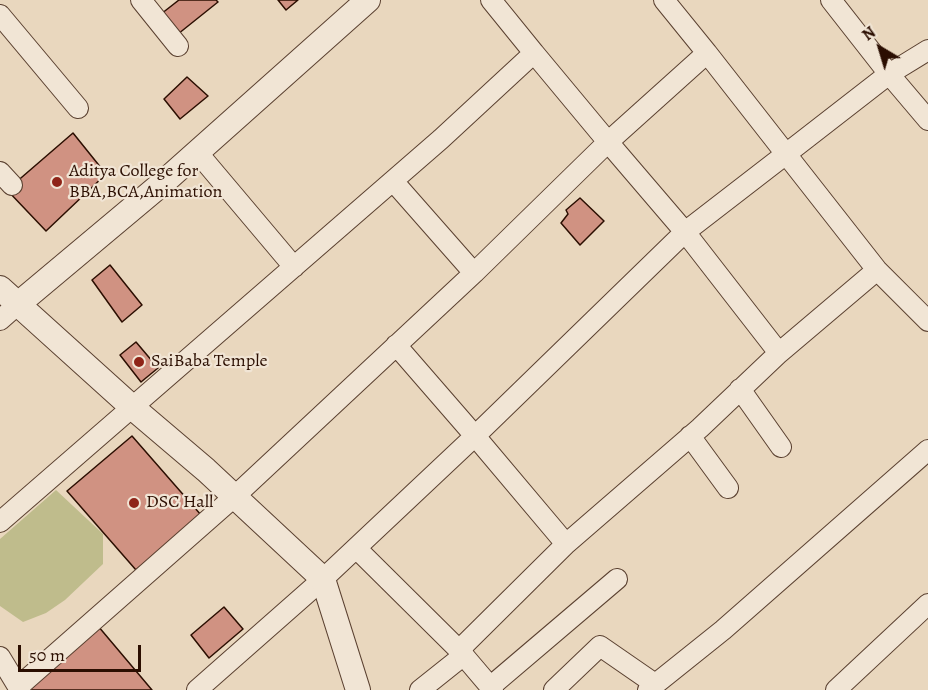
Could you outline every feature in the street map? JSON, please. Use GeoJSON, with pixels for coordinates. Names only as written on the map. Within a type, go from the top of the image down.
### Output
{"type":"FeatureCollection","features":[{"type":"Feature","properties":{"kind":"street"},"geometry":{"type":"LineString","coordinates":[[141,0],[178,46]]}},
{"type":"Feature","properties":{"kind":"street"},"geometry":{"type":"LineString","coordinates":[[358,690],[323,579],[206,470],[6,304],[165,181],[368,0]]}},
{"type":"Feature","properties":{"kind":"street"},"geometry":{"type":"LineString","coordinates":[[491,0],[685,232],[779,353]]}},
{"type":"Feature","properties":{"kind":"street"},"geometry":{"type":"LineString","coordinates":[[664,0],[877,270],[928,321]]}},
{"type":"Feature","properties":{"kind":"street"},"geometry":{"type":"LineString","coordinates":[[831,0],[889,75],[928,120]]}},
{"type":"Feature","properties":{"kind":"street"},"geometry":{"type":"LineString","coordinates":[[0,15],[78,108]]}},
{"type":"Feature","properties":{"kind":"street"},"geometry":{"type":"LineString","coordinates":[[197,690],[323,579],[475,436],[685,232],[889,75],[928,50]]}},
{"type":"Feature","properties":{"kind":"street"},"geometry":{"type":"LineString","coordinates":[[0,522],[441,139],[534,53]]}},
{"type":"Feature","properties":{"kind":"street"},"geometry":{"type":"LineString","coordinates":[[0,657],[19,688],[234,497],[474,273],[608,142],[707,53]]}},
{"type":"Feature","properties":{"kind":"street"},"geometry":{"type":"LineString","coordinates":[[196,152],[294,267]]}},
{"type":"Feature","properties":{"kind":"street"},"geometry":{"type":"LineString","coordinates":[[393,181],[474,273]]}},
{"type":"Feature","properties":{"kind":"street"},"geometry":{"type":"LineString","coordinates":[[420,690],[461,652],[566,544],[690,436],[779,353],[877,270]]}},
{"type":"Feature","properties":{"kind":"street"},"geometry":{"type":"LineString","coordinates":[[396,345],[566,544]]}},
{"type":"Feature","properties":{"kind":"street"},"geometry":{"type":"LineString","coordinates":[[740,389],[781,447]]}},
{"type":"Feature","properties":{"kind":"street"},"geometry":{"type":"LineString","coordinates":[[690,436],[728,488]]}},
{"type":"Feature","properties":{"kind":"street"},"geometry":{"type":"LineString","coordinates":[[554,690],[600,646],[651,687],[723,630],[928,450]]}},
{"type":"Feature","properties":{"kind":"street"},"geometry":{"type":"LineString","coordinates":[[356,548],[461,652],[491,688],[617,579]]}},
{"type":"Feature","properties":{"kind":"street"},"geometry":{"type":"LineString","coordinates":[[836,690],[928,604]]}},
{"type":"Feature","properties":{"kind":"shaded area"},"geometry":{"type":"Polygon","coordinates":[[[56,490],[103,534],[103,564],[65,600],[46,613],[23,622],[0,606],[0,539],[56,490]]]}},
{"type":"Feature","properties":{"kind":"building"},"geometry":{"type":"Polygon","coordinates":[[[179,0],[216,0],[218,2],[178,34],[161,14],[179,0]]]}},
{"type":"Feature","properties":{"kind":"building"},"geometry":{"type":"Polygon","coordinates":[[[278,0],[298,0],[286,10],[278,0]]]}},
{"type":"Feature","properties":{"kind":"building"},"geometry":{"type":"Polygon","coordinates":[[[187,77],[208,96],[180,119],[164,99],[187,77]]]}},
{"type":"Feature","properties":{"kind":"building","name":"Aditya College for BBA,BCA,Animation"},"geometry":{"type":"Polygon","coordinates":[[[73,133],[106,174],[46,231],[7,190],[73,133]]]}},
{"type":"Feature","properties":{"kind":"building"},"geometry":{"type":"Polygon","coordinates":[[[580,198],[604,221],[580,245],[561,223],[568,214],[566,210],[580,198]]]}},
{"type":"Feature","properties":{"kind":"building"},"geometry":{"type":"Polygon","coordinates":[[[110,265],[142,305],[122,322],[92,280],[110,265]]]}},
{"type":"Feature","properties":{"kind":"building","name":"SaiBaba Temple"},"geometry":{"type":"Polygon","coordinates":[[[136,342],[158,368],[141,382],[120,355],[136,342]]]}},
{"type":"Feature","properties":{"kind":"building","name":"DSC Hall"},"geometry":{"type":"Polygon","coordinates":[[[132,436],[201,515],[136,570],[67,491],[132,436]]]}},
{"type":"Feature","properties":{"kind":"building"},"geometry":{"type":"Polygon","coordinates":[[[224,607],[243,629],[209,658],[191,635],[224,607]]]}},
{"type":"Feature","properties":{"kind":"building"},"geometry":{"type":"Polygon","coordinates":[[[98,626],[152,690],[28,690],[98,626]]]}},
{"type":"Feature","properties":{"kind":"place","name":"Aditya College for BBA,BCA,Animation"},"geometry":{"type":"Point","coordinates":[57,182]}},
{"type":"Feature","properties":{"kind":"place","name":"SaiBaba Temple"},"geometry":{"type":"Point","coordinates":[139,362]}},
{"type":"Feature","properties":{"kind":"place","name":"DSC Hall"},"geometry":{"type":"Point","coordinates":[134,503]}}]}
